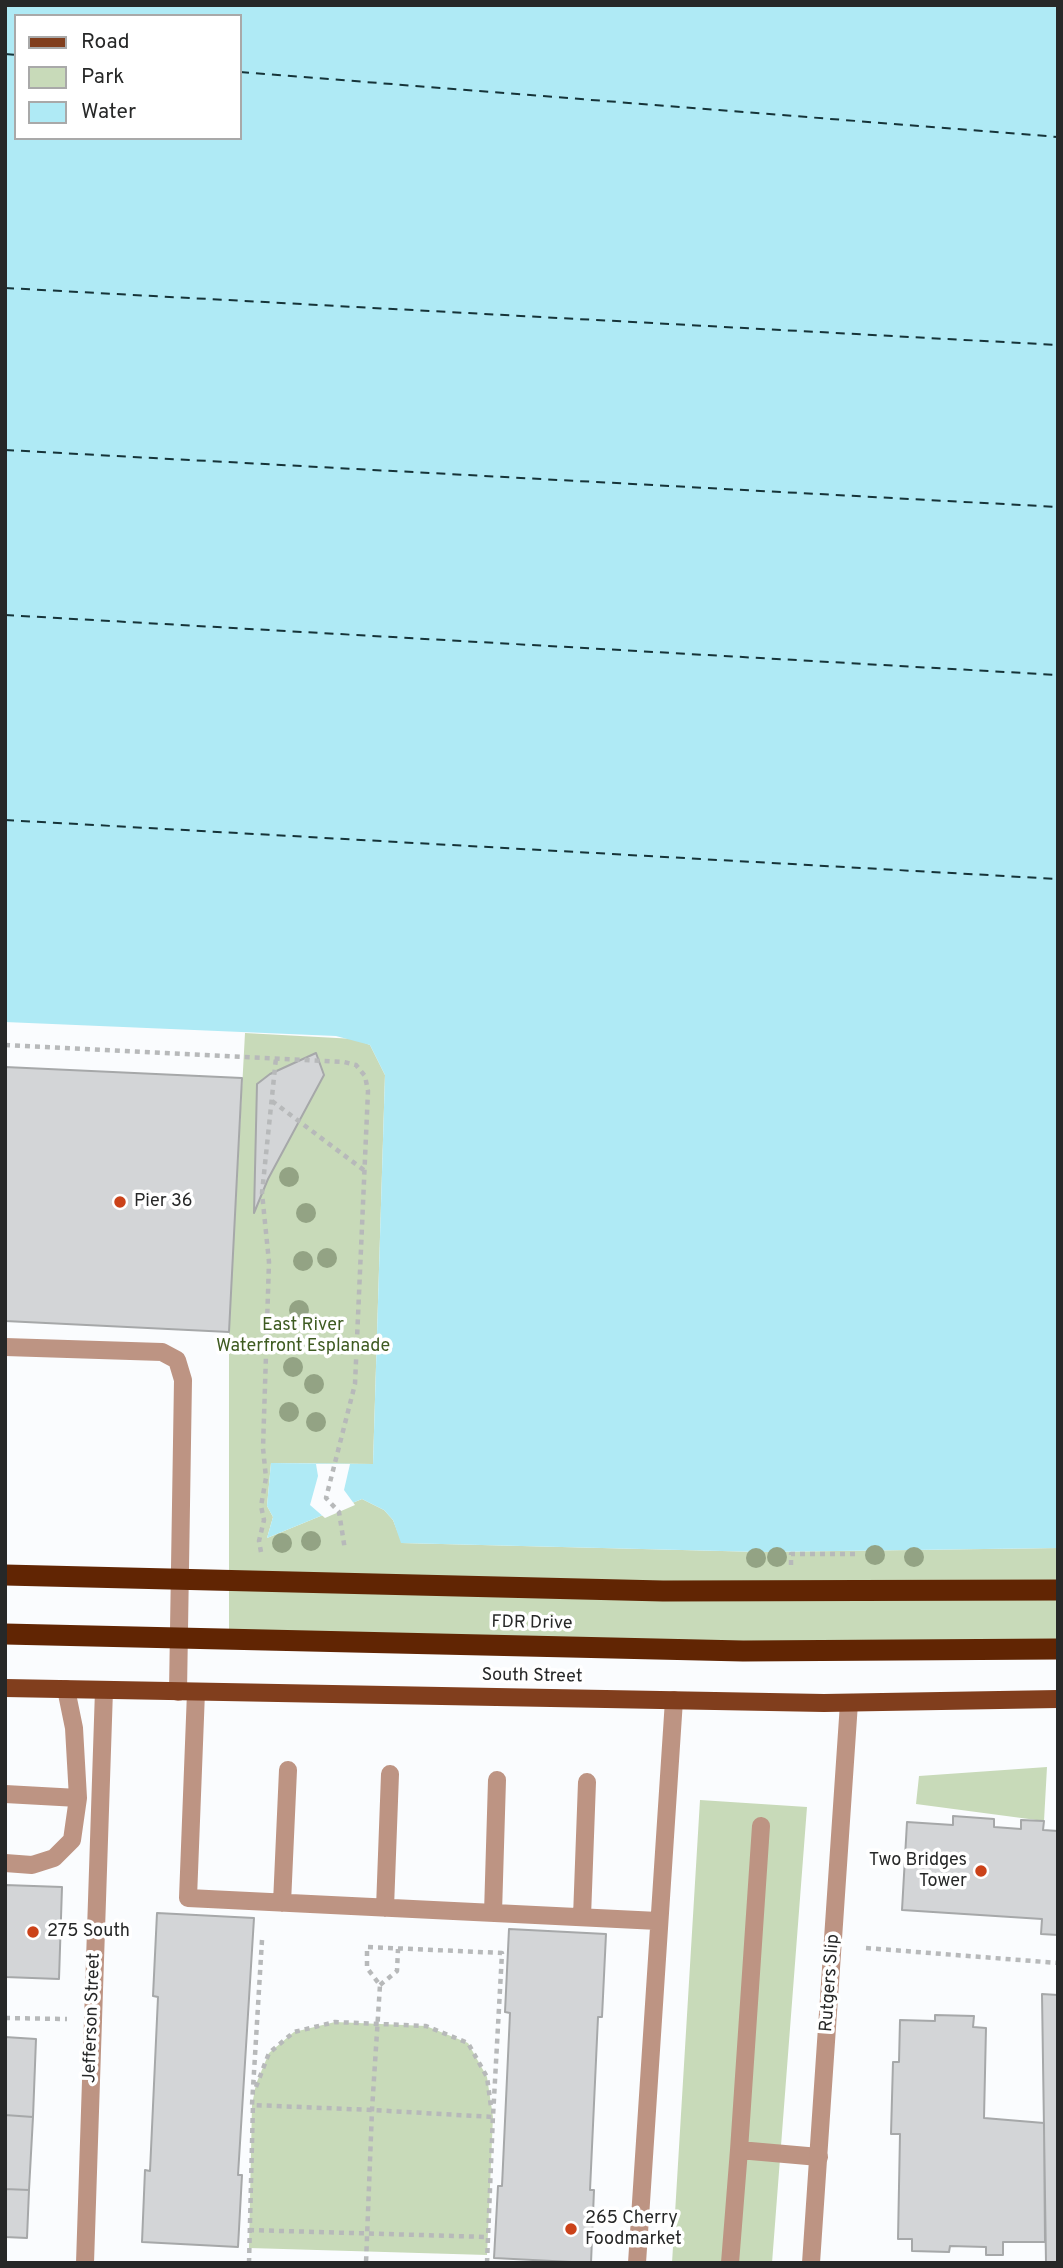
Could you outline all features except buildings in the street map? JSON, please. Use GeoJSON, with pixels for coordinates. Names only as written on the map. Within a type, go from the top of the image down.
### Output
{"type":"FeatureCollection","features":[{"type":"Feature","properties":{"kind":"highway","name":"FDR Drive"},"geometry":{"type":"LineString","coordinates":[[5,1575],[663,1591],[1058,1590]]}},
{"type":"Feature","properties":{"kind":"highway","name":"FDR Drive"},"geometry":{"type":"LineString","coordinates":[[5,1634],[730,1651],[1058,1649]]}},
{"type":"Feature","properties":{"kind":"main road","name":"South Street"},"geometry":{"type":"LineString","coordinates":[[5,1688],[849,1703],[1058,1699]]}},
{"type":"Feature","properties":{"kind":"street"},"geometry":{"type":"LineString","coordinates":[[5,1347],[162,1352],[177,1360],[183,1380],[178,1692]]}},
{"type":"Feature","properties":{"kind":"street"},"geometry":{"type":"LineString","coordinates":[[5,1863],[32,1865],[54,1858],[72,1839],[78,1798],[74,1728],[65,1689]]}},
{"type":"Feature","properties":{"kind":"street","name":"Jefferson Street"},"geometry":{"type":"LineString","coordinates":[[85,2263],[104,1690]]}},
{"type":"Feature","properties":{"kind":"street"},"geometry":{"type":"LineString","coordinates":[[196,1692],[188,1898],[658,1921]]}},
{"type":"Feature","properties":{"kind":"street"},"geometry":{"type":"LineString","coordinates":[[637,2263],[674,1700]]}},
{"type":"Feature","properties":{"kind":"street","name":"Rutgers Slip"},"geometry":{"type":"LineString","coordinates":[[811,2263],[849,1703]]}},
{"type":"Feature","properties":{"kind":"street"},"geometry":{"type":"LineString","coordinates":[[282,1903],[288,1770]]}},
{"type":"Feature","properties":{"kind":"street"},"geometry":{"type":"LineString","coordinates":[[385,1908],[390,1774]]}},
{"type":"Feature","properties":{"kind":"street"},"geometry":{"type":"LineString","coordinates":[[493,1913],[497,1780]]}},
{"type":"Feature","properties":{"kind":"street"},"geometry":{"type":"LineString","coordinates":[[582,1917],[587,1783]]}},
{"type":"Feature","properties":{"kind":"street"},"geometry":{"type":"LineString","coordinates":[[5,1794],[78,1798]]}},
{"type":"Feature","properties":{"kind":"street"},"geometry":{"type":"LineString","coordinates":[[730,2263],[761,1826]]}},
{"type":"Feature","properties":{"kind":"street"},"geometry":{"type":"LineString","coordinates":[[739,2150],[819,2157]]}},
{"type":"Feature","properties":{"kind":"path"},"geometry":{"type":"LineString","coordinates":[[5,1045],[344,1062],[356,1065],[365,1076],[368,1091],[355,1384],[327,1498],[339,1512],[345,1550]]}},
{"type":"Feature","properties":{"kind":"path"},"geometry":{"type":"LineString","coordinates":[[261,1552],[259,1541],[264,1520],[261,1506],[266,1478],[262,1448],[269,1262],[262,1193],[276,1058]]}},
{"type":"Feature","properties":{"kind":"path"},"geometry":{"type":"LineString","coordinates":[[271,1101],[365,1171]]}},
{"type":"Feature","properties":{"kind":"path"},"geometry":{"type":"LineString","coordinates":[[791,1559],[791,1554],[858,1554]]}},
{"type":"Feature","properties":{"kind":"path"},"geometry":{"type":"LineString","coordinates":[[250,2263],[253,2105],[262,1940]]}},
{"type":"Feature","properties":{"kind":"path"},"geometry":{"type":"LineString","coordinates":[[366,2263],[376,2022],[380,1985],[367,1968],[367,1947],[502,1953],[487,2263]]}},
{"type":"Feature","properties":{"kind":"path"},"geometry":{"type":"LineString","coordinates":[[866,1948],[1058,1963]]}},
{"type":"Feature","properties":{"kind":"path"},"geometry":{"type":"LineString","coordinates":[[380,1985],[397,1971],[398,1949]]}},
{"type":"Feature","properties":{"kind":"path"},"geometry":{"type":"LineString","coordinates":[[5,2018],[93,2020]]}},
{"type":"Feature","properties":{"kind":"path"},"geometry":{"type":"LineString","coordinates":[[253,2105],[256,2084],[269,2053],[294,2032],[335,2022],[376,2022],[426,2026],[468,2043],[487,2077],[493,2117]]}},
{"type":"Feature","properties":{"kind":"path"},"geometry":{"type":"LineString","coordinates":[[253,2105],[493,2117]]}},
{"type":"Feature","properties":{"kind":"path"},"geometry":{"type":"LineString","coordinates":[[249,2230],[488,2237]]}},
{"type":"Feature","properties":{"kind":"green space","name":"East River Waterfront Esplanade"},"geometry":{"type":"Polygon","coordinates":[[[245,1033],[355,1039],[370,1045],[385,1075],[373,1464],[271,1463],[267,1506],[273,1517],[267,1538],[362,1499],[384,1510],[393,1520],[402,1543],[762,1552],[1058,1548],[1058,1658],[229,1647],[229,1332],[245,1033]]]}},
{"type":"Feature","properties":{"kind":"green space"},"geometry":{"type":"Polygon","coordinates":[[[1047,1767],[1044,1821],[916,1804],[919,1776],[1047,1767]]]}},
{"type":"Feature","properties":{"kind":"green space"},"geometry":{"type":"Polygon","coordinates":[[[700,1800],[807,1807],[772,2263],[672,2263],[700,1800]]]}},
{"type":"Feature","properties":{"kind":"green space"},"geometry":{"type":"Polygon","coordinates":[[[335,2022],[426,2026],[468,2043],[487,2077],[493,2117],[487,2255],[249,2248],[252,2105],[256,2084],[269,2053],[294,2032],[335,2022]]]}},
{"type":"Feature","properties":{"kind":"water"},"geometry":{"type":"Polygon","coordinates":[[[5,5],[1058,5],[1058,1548],[762,1552],[401,1543],[393,1520],[384,1510],[362,1499],[267,1538],[273,1517],[267,1506],[271,1463],[373,1464],[385,1075],[370,1045],[336,1036],[5,1022],[5,5]]]}},
{"type":"Feature","properties":{"kind":"pier"},"geometry":{"type":"Polygon","coordinates":[[[316,1464],[350,1464],[344,1490],[355,1505],[325,1518],[310,1505],[318,1476],[316,1464]]]}},
{"type":"Feature","properties":{"kind":"ferry route"},"geometry":{"type":"LineString","coordinates":[[5,54],[14,55]]}},
{"type":"Feature","properties":{"kind":"ferry route"},"geometry":{"type":"LineString","coordinates":[[242,72],[1058,137]]}},
{"type":"Feature","properties":{"kind":"ferry route"},"geometry":{"type":"LineString","coordinates":[[5,288],[1058,345]]}},
{"type":"Feature","properties":{"kind":"ferry route"},"geometry":{"type":"LineString","coordinates":[[5,450],[1058,507]]}},
{"type":"Feature","properties":{"kind":"ferry route"},"geometry":{"type":"LineString","coordinates":[[5,615],[1058,675]]}},
{"type":"Feature","properties":{"kind":"ferry route"},"geometry":{"type":"LineString","coordinates":[[5,820],[1058,879]]}},
{"type":"Feature","properties":{"kind":"place","name":"Pier 36"},"geometry":{"type":"Point","coordinates":[120,1202]}},
{"type":"Feature","properties":{"kind":"place","name":"Two Bridges Tower"},"geometry":{"type":"Point","coordinates":[981,1871]}},
{"type":"Feature","properties":{"kind":"place","name":"275 South"},"geometry":{"type":"Point","coordinates":[33,1932]}},
{"type":"Feature","properties":{"kind":"place","name":"265 Cherry Foodmarket"},"geometry":{"type":"Point","coordinates":[571,2229]}}]}
